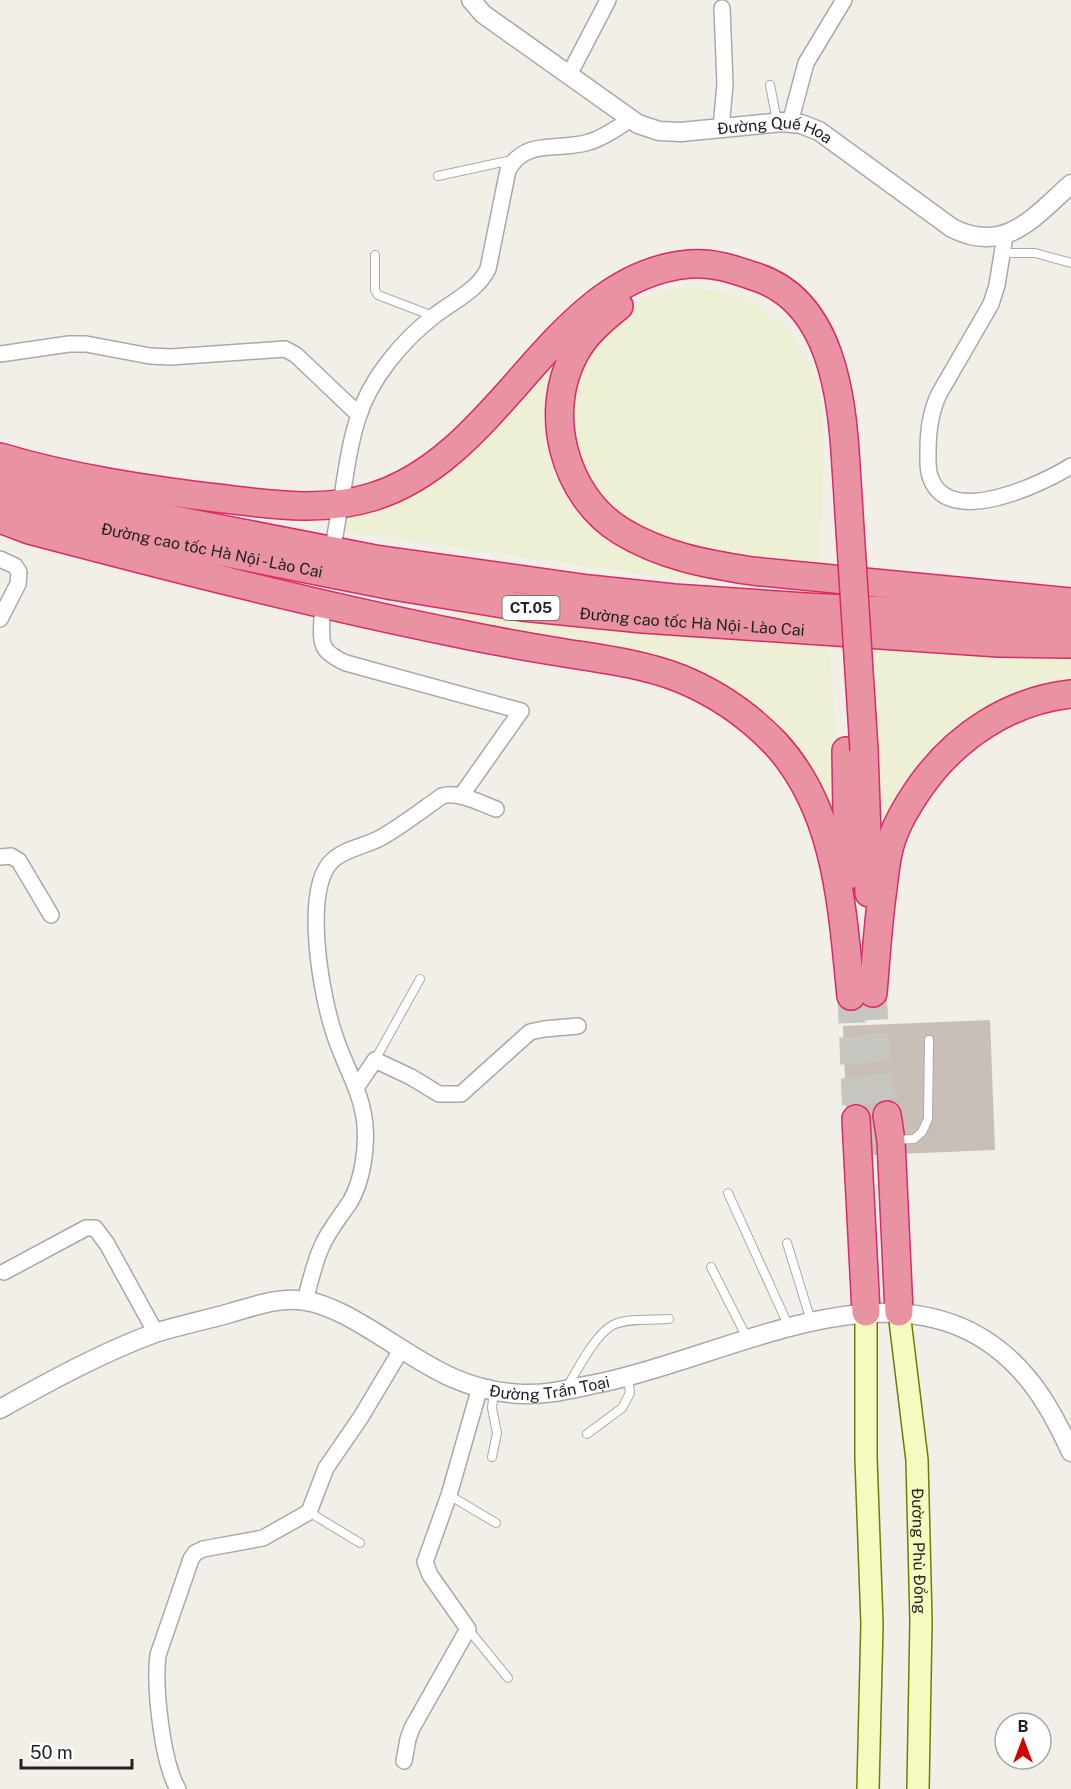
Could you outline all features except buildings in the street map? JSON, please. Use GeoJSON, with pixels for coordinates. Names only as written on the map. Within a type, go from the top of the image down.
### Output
{"type":"FeatureCollection","features":[{"type":"Feature","properties":{"kind":"highway"},"geometry":{"type":"LineString","coordinates":[[0,457],[86,478],[177,493],[267,504],[316,506],[354,502],[374,497],[400,486],[428,470],[476,430],[582,312],[615,289],[660,269],[692,264],[722,266],[759,277],[794,297],[807,312],[827,352],[834,375],[844,430],[839,466],[855,750],[862,995]]}},
{"type":"Feature","properties":{"kind":"highway"},"geometry":{"type":"LineString","coordinates":[[839,466],[828,429],[821,387],[801,331],[783,311],[769,301],[754,293],[722,283],[694,280],[665,284],[624,302],[596,324],[575,353],[564,382],[559,412],[563,449],[576,483],[595,509],[619,530],[642,543],[701,563],[752,571],[1071,602]]}},
{"type":"Feature","properties":{"kind":"highway","name":"Đường cao tốc Hà Nội - Lào Cai"},"geometry":{"type":"LineString","coordinates":[[0,478],[93,504],[363,556],[555,585],[674,598],[806,607],[1071,620]]}},
{"type":"Feature","properties":{"kind":"highway","name":"Đường cao tốc Hà Nội - Lào Cai"},"geometry":{"type":"LineString","coordinates":[[0,500],[102,528],[393,586],[522,607],[643,620],[999,643],[1071,644]]}},
{"type":"Feature","properties":{"kind":"highway"},"geometry":{"type":"LineString","coordinates":[[0,519],[29,530],[261,590],[489,640],[603,659],[676,677],[698,686],[742,714],[776,745],[792,764],[819,814],[831,848],[862,995]]}},
{"type":"Feature","properties":{"kind":"highway"},"geometry":{"type":"LineString","coordinates":[[862,995],[878,927],[887,854],[894,832],[914,795],[940,761],[986,723],[1033,702],[1071,694]]}},
{"type":"Feature","properties":{"kind":"highway"},"geometry":{"type":"LineString","coordinates":[[856,1119],[866,1312]]}},
{"type":"Feature","properties":{"kind":"highway"},"geometry":{"type":"LineString","coordinates":[[889,1128],[900,1312]]}},
{"type":"Feature","properties":{"kind":"main road"},"geometry":{"type":"LineString","coordinates":[[866,1312],[866,1458],[872,1624],[868,1789]]}},
{"type":"Feature","properties":{"kind":"main road","name":"Đường Phù Đổng"},"geometry":{"type":"LineString","coordinates":[[900,1312],[917,1460],[921,1621],[918,1789]]}},
{"type":"Feature","properties":{"kind":"street","name":"Đường Quế Hoa"},"geometry":{"type":"LineString","coordinates":[[471,0],[483,14],[638,124],[660,131],[681,132],[784,123],[801,124],[819,131],[952,228],[965,235],[986,237],[1003,244]]}},
{"type":"Feature","properties":{"kind":"street"},"geometry":{"type":"LineString","coordinates":[[569,75],[608,0]]}},
{"type":"Feature","properties":{"kind":"street"},"geometry":{"type":"LineString","coordinates":[[784,123],[806,63],[844,0]]}},
{"type":"Feature","properties":{"kind":"street"},"geometry":{"type":"LineString","coordinates":[[721,128],[725,84],[722,8]]}},
{"type":"Feature","properties":{"kind":"street"},"geometry":{"type":"LineString","coordinates":[[343,490],[359,415],[378,376],[396,353],[433,316],[475,287],[484,278],[488,269],[508,170],[514,160],[521,153],[530,149],[587,143],[631,119]]}},
{"type":"Feature","properties":{"kind":"street"},"geometry":{"type":"LineString","coordinates":[[1071,184],[1003,244],[997,285],[991,304],[932,409],[928,431],[928,467],[931,480],[940,492],[948,497],[973,501],[1001,497],[1027,488],[1071,466]]}},
{"type":"Feature","properties":{"kind":"street"},"geometry":{"type":"LineString","coordinates":[[0,354],[69,344],[86,344],[150,356],[171,357],[285,349],[296,355],[359,415]]}},
{"type":"Feature","properties":{"kind":"street"},"geometry":{"type":"LineString","coordinates":[[335,536],[339,513]]}},
{"type":"Feature","properties":{"kind":"street"},"geometry":{"type":"LineString","coordinates":[[0,559],[15,566],[19,577],[18,584],[0,619]]}},
{"type":"Feature","properties":{"kind":"street"},"geometry":{"type":"LineString","coordinates":[[322,617],[321,644],[330,656],[346,663],[521,711],[461,796]]}},
{"type":"Feature","properties":{"kind":"street"},"geometry":{"type":"LineString","coordinates":[[305,1300],[321,1249],[337,1218],[350,1201],[360,1173],[365,1128],[361,1102],[335,1039],[325,1000],[316,922],[318,892],[322,878],[326,868],[338,856],[381,838],[442,796],[461,796],[496,809]]}},
{"type":"Feature","properties":{"kind":"street"},"geometry":{"type":"LineString","coordinates":[[0,857],[11,856],[19,861],[51,915]]}},
{"type":"Feature","properties":{"kind":"street"},"geometry":{"type":"LineString","coordinates":[[356,1088],[375,1060],[411,1077],[439,1094],[461,1094],[530,1032],[578,1026]]}},
{"type":"Feature","properties":{"kind":"street"},"geometry":{"type":"LineString","coordinates":[[1,1270],[86,1228],[95,1228],[156,1333]]}},
{"type":"Feature","properties":{"kind":"street","name":"Đường Trần Toại"},"geometry":{"type":"LineString","coordinates":[[0,1409],[62,1374],[156,1333],[272,1301],[305,1300],[343,1314],[439,1373],[487,1389],[522,1394],[565,1390],[628,1377],[811,1321],[866,1312],[900,1312],[963,1327],[1002,1353],[1032,1384],[1057,1422],[1071,1452]]}},
{"type":"Feature","properties":{"kind":"street"},"geometry":{"type":"LineString","coordinates":[[178,1789],[171,1772],[164,1741],[156,1668],[158,1655],[190,1559],[203,1549],[263,1538],[309,1512],[326,1467],[361,1417],[401,1350]]}},
{"type":"Feature","properties":{"kind":"street"},"geometry":{"type":"LineString","coordinates":[[404,1761],[412,1728],[468,1629],[430,1575],[425,1562],[487,1389]]}},
{"type":"Feature","properties":{"kind":"lane"},"geometry":{"type":"LineString","coordinates":[[770,85],[784,123]]}},
{"type":"Feature","properties":{"kind":"lane"},"geometry":{"type":"LineString","coordinates":[[438,176],[514,160]]}},
{"type":"Feature","properties":{"kind":"lane"},"geometry":{"type":"LineString","coordinates":[[1003,244],[1071,263]]}},
{"type":"Feature","properties":{"kind":"lane"},"geometry":{"type":"LineString","coordinates":[[375,255],[375,290],[378,295],[433,316]]}},
{"type":"Feature","properties":{"kind":"lane"},"geometry":{"type":"LineString","coordinates":[[375,1060],[420,979]]}},
{"type":"Feature","properties":{"kind":"lane"},"geometry":{"type":"LineString","coordinates":[[889,1128],[914,1139],[926,1126],[929,1040]]}},
{"type":"Feature","properties":{"kind":"lane"},"geometry":{"type":"LineString","coordinates":[[728,1193],[789,1327]]}},
{"type":"Feature","properties":{"kind":"lane"},"geometry":{"type":"LineString","coordinates":[[787,1243],[811,1321]]}},
{"type":"Feature","properties":{"kind":"lane"},"geometry":{"type":"LineString","coordinates":[[711,1267],[748,1340]]}},
{"type":"Feature","properties":{"kind":"lane"},"geometry":{"type":"LineString","coordinates":[[565,1390],[588,1351],[611,1325],[621,1322],[669,1319]]}},
{"type":"Feature","properties":{"kind":"lane"},"geometry":{"type":"LineString","coordinates":[[587,1434],[622,1408],[630,1393],[628,1377]]}},
{"type":"Feature","properties":{"kind":"lane"},"geometry":{"type":"LineString","coordinates":[[487,1389],[497,1433],[492,1457]]}},
{"type":"Feature","properties":{"kind":"lane"},"geometry":{"type":"LineString","coordinates":[[449,1496],[496,1523]]}},
{"type":"Feature","properties":{"kind":"lane"},"geometry":{"type":"LineString","coordinates":[[309,1512],[360,1543]]}},
{"type":"Feature","properties":{"kind":"lane"},"geometry":{"type":"LineString","coordinates":[[468,1629],[508,1678]]}},
{"type":"Feature","properties":{"kind":"green space"},"geometry":{"type":"Polygon","coordinates":[[[684,288],[723,292],[760,306],[790,331],[811,364],[822,402],[824,446],[821,569],[644,536],[606,512],[579,477],[566,391],[612,317],[646,297],[684,288]]]}},
{"type":"Feature","properties":{"kind":"green space"},"geometry":{"type":"Polygon","coordinates":[[[562,354],[573,497],[704,573],[697,582],[344,531],[347,514],[533,378],[562,354]]]}},
{"type":"Feature","properties":{"kind":"green space"},"geometry":{"type":"Polygon","coordinates":[[[454,609],[829,640],[840,795],[828,803],[749,710],[455,621],[454,609]]]}},
{"type":"Feature","properties":{"kind":"green space"},"geometry":{"type":"Polygon","coordinates":[[[867,643],[1071,651],[1071,684],[1034,693],[893,817],[879,816],[867,643]]]}},
{"type":"Feature","properties":{"kind":"tunnel"},"geometry":{"type":"LineString","coordinates":[[873,993],[879,1086],[887,1115]]}},
{"type":"Feature","properties":{"kind":"tunnel"},"geometry":{"type":"LineString","coordinates":[[851,996],[856,1119]]}}]}
